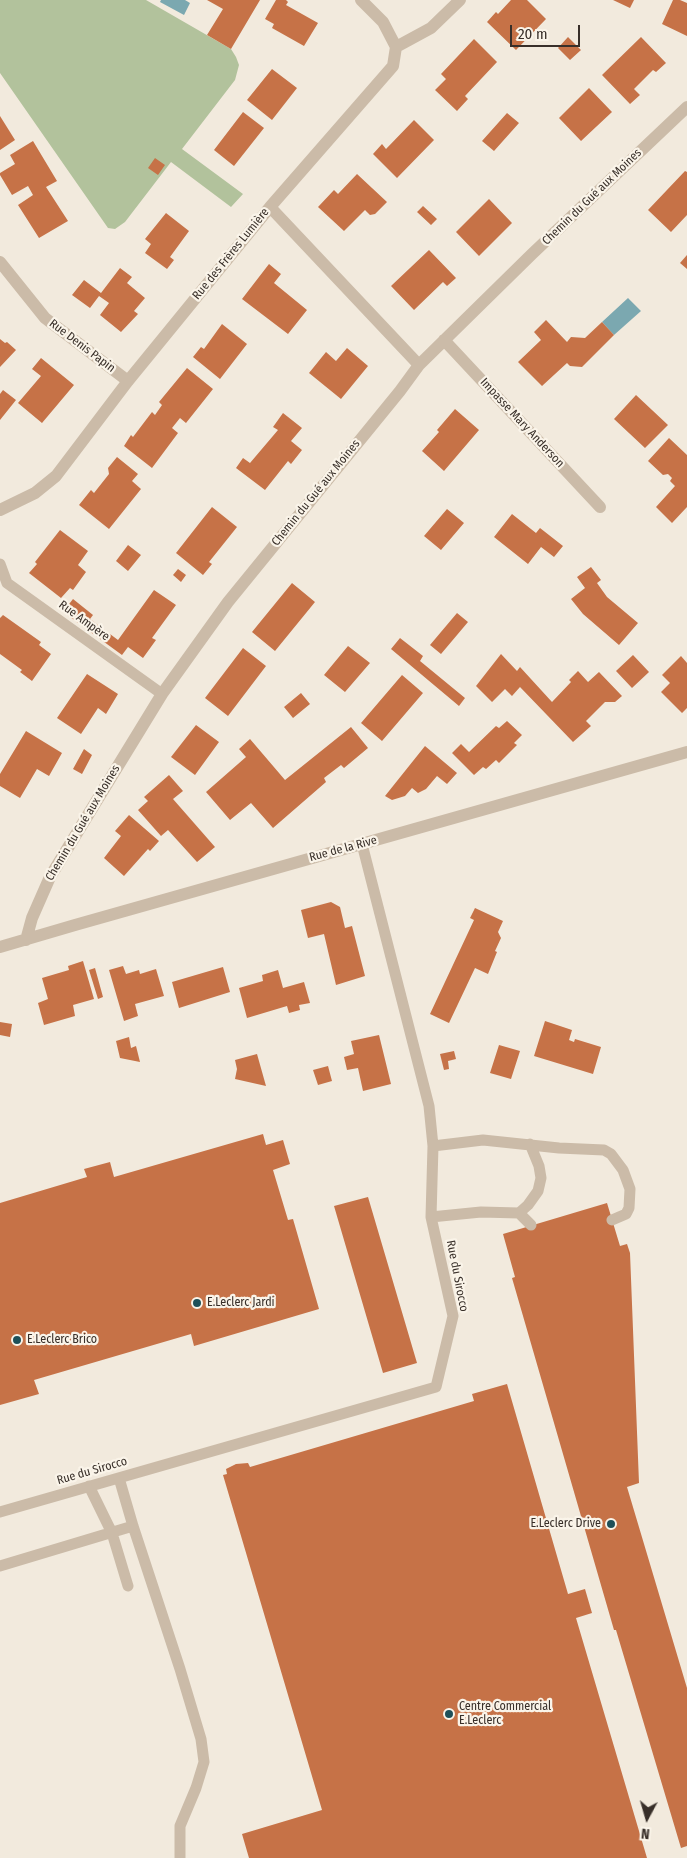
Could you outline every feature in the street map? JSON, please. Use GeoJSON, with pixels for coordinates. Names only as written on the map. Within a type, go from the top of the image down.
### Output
{"type":"FeatureCollection","features":[{"type":"Feature","properties":{"kind":"street"},"geometry":{"type":"LineString","coordinates":[[361,0],[382,22],[396,47],[430,28],[460,0]]}},
{"type":"Feature","properties":{"kind":"street","name":"Rue des Frères Lumière"},"geometry":{"type":"LineString","coordinates":[[0,510],[35,493],[56,476],[128,381],[270,207],[393,66],[396,47]]}},
{"type":"Feature","properties":{"kind":"street","name":"Chemin du Gué aux Moines"},"geometry":{"type":"LineString","coordinates":[[26,940],[32,918],[50,877],[162,694],[228,602],[419,365],[687,107]]}},
{"type":"Feature","properties":{"kind":"street"},"geometry":{"type":"LineString","coordinates":[[270,207],[419,365]]}},
{"type":"Feature","properties":{"kind":"street","name":"Rue Denis Papin"},"geometry":{"type":"LineString","coordinates":[[0,262],[45,318],[128,381]]}},
{"type":"Feature","properties":{"kind":"street","name":"Impasse Mary Anderson"},"geometry":{"type":"LineString","coordinates":[[444,340],[600,507]]}},
{"type":"Feature","properties":{"kind":"street","name":"Rue de la Rive"},"geometry":{"type":"LineString","coordinates":[[0,948],[687,752]]}},
{"type":"Feature","properties":{"kind":"lane","name":"Rue Ampère"},"geometry":{"type":"LineString","coordinates":[[0,564],[7,582],[162,694]]}},
{"type":"Feature","properties":{"kind":"lane","name":"Rue du Sirocco"},"geometry":{"type":"LineString","coordinates":[[0,1512],[436,1387],[453,1316],[431,1217],[433,1146],[428,1106],[362,844]]}},
{"type":"Feature","properties":{"kind":"lane"},"geometry":{"type":"LineString","coordinates":[[433,1146],[482,1140],[559,1148],[594,1148],[604,1150],[611,1154],[623,1170],[630,1190],[629,1208],[626,1214],[612,1220]]}},
{"type":"Feature","properties":{"kind":"lane"},"geometry":{"type":"LineString","coordinates":[[431,1217],[481,1212],[519,1213],[528,1205],[538,1191],[541,1178],[540,1166],[530,1144]]}},
{"type":"Feature","properties":{"kind":"lane"},"geometry":{"type":"LineString","coordinates":[[519,1213],[531,1225]]}},
{"type":"Feature","properties":{"kind":"lane"},"geometry":{"type":"LineString","coordinates":[[119,1478],[197,1723],[204,1762],[196,1788],[180,1826],[180,1858]]}},
{"type":"Feature","properties":{"kind":"lane"},"geometry":{"type":"LineString","coordinates":[[89,1486],[112,1533],[128,1586]]}},
{"type":"Feature","properties":{"kind":"lane"},"geometry":{"type":"LineString","coordinates":[[0,1566],[133,1526]]}},
{"type":"Feature","properties":{"kind":"green space"},"geometry":{"type":"Polygon","coordinates":[[[0,0],[146,0],[231,49],[239,65],[235,80],[182,149],[243,194],[231,207],[171,162],[125,222],[115,229],[108,228],[0,73],[0,0]]]}},
{"type":"Feature","properties":{"kind":"water"},"geometry":{"type":"Polygon","coordinates":[[[161,0],[185,0],[190,3],[184,15],[160,2],[161,0]]]}},
{"type":"Feature","properties":{"kind":"water"},"geometry":{"type":"Polygon","coordinates":[[[628,298],[641,311],[614,335],[602,322],[628,298]]]}},
{"type":"Feature","properties":{"kind":"building"},"geometry":{"type":"Polygon","coordinates":[[[207,0],[260,0],[231,49],[207,35],[223,9],[207,0]]]}},
{"type":"Feature","properties":{"kind":"building"},"geometry":{"type":"Polygon","coordinates":[[[276,0],[286,0],[288,2],[286,5],[318,23],[304,46],[272,28],[274,24],[265,19],[276,0]]]}},
{"type":"Feature","properties":{"kind":"building"},"geometry":{"type":"Polygon","coordinates":[[[511,0],[527,0],[546,19],[516,50],[487,22],[496,12],[498,14],[511,0]]]}},
{"type":"Feature","properties":{"kind":"building"},"geometry":{"type":"Polygon","coordinates":[[[613,0],[634,0],[630,8],[613,0]]]}},
{"type":"Feature","properties":{"kind":"building"},"geometry":{"type":"Polygon","coordinates":[[[673,0],[687,3],[687,36],[662,24],[673,0]]]}},
{"type":"Feature","properties":{"kind":"building"},"geometry":{"type":"Polygon","coordinates":[[[568,37],[581,50],[570,60],[558,48],[568,37]]]}},
{"type":"Feature","properties":{"kind":"building"},"geometry":{"type":"Polygon","coordinates":[[[641,37],[666,63],[656,72],[653,70],[634,89],[640,95],[630,104],[602,75],[641,37]]]}},
{"type":"Feature","properties":{"kind":"building"},"geometry":{"type":"Polygon","coordinates":[[[474,39],[497,62],[465,96],[468,99],[457,111],[435,90],[446,79],[441,74],[474,39]]]}},
{"type":"Feature","properties":{"kind":"building"},"geometry":{"type":"Polygon","coordinates":[[[272,69],[297,88],[272,120],[247,100],[272,69]]]}},
{"type":"Feature","properties":{"kind":"building"},"geometry":{"type":"Polygon","coordinates":[[[589,88],[612,112],[581,141],[559,118],[589,88]]]}},
{"type":"Feature","properties":{"kind":"building"},"geometry":{"type":"Polygon","coordinates":[[[243,112],[264,128],[234,166],[214,150],[243,112]]]}},
{"type":"Feature","properties":{"kind":"building"},"geometry":{"type":"Polygon","coordinates":[[[507,113],[519,123],[494,151],[482,141],[507,113]]]}},
{"type":"Feature","properties":{"kind":"building"},"geometry":{"type":"Polygon","coordinates":[[[0,116],[15,140],[0,150],[0,116]]]}},
{"type":"Feature","properties":{"kind":"building"},"geometry":{"type":"Polygon","coordinates":[[[414,120],[434,140],[397,178],[373,154],[382,144],[386,149],[414,120]]]}},
{"type":"Feature","properties":{"kind":"building"},"geometry":{"type":"Polygon","coordinates":[[[33,141],[57,181],[46,187],[68,221],[39,238],[18,205],[33,195],[28,186],[12,195],[0,175],[0,173],[15,164],[10,155],[33,141]]]}},
{"type":"Feature","properties":{"kind":"building"},"geometry":{"type":"Polygon","coordinates":[[[155,158],[165,165],[158,175],[148,168],[155,158]]]}},
{"type":"Feature","properties":{"kind":"building"},"geometry":{"type":"Polygon","coordinates":[[[685,171],[687,172],[687,215],[671,232],[648,210],[685,171]]]}},
{"type":"Feature","properties":{"kind":"building"},"geometry":{"type":"Polygon","coordinates":[[[357,174],[387,202],[375,214],[370,215],[365,210],[344,231],[318,207],[334,190],[338,194],[357,174]]]}},
{"type":"Feature","properties":{"kind":"building"},"geometry":{"type":"Polygon","coordinates":[[[489,199],[512,223],[479,256],[456,232],[489,199]]]}},
{"type":"Feature","properties":{"kind":"building"},"geometry":{"type":"Polygon","coordinates":[[[423,206],[437,219],[431,225],[417,212],[423,206]]]}},
{"type":"Feature","properties":{"kind":"building"},"geometry":{"type":"Polygon","coordinates":[[[166,213],[189,231],[170,257],[174,260],[167,269],[145,253],[151,244],[145,239],[166,213]]]}},
{"type":"Feature","properties":{"kind":"building"},"geometry":{"type":"Polygon","coordinates":[[[429,250],[456,278],[447,286],[443,282],[414,310],[391,286],[429,250]]]}},
{"type":"Feature","properties":{"kind":"building"},"geometry":{"type":"Polygon","coordinates":[[[687,255],[687,269],[680,263],[687,255]]]}},
{"type":"Feature","properties":{"kind":"building"},"geometry":{"type":"Polygon","coordinates":[[[269,264],[281,274],[274,283],[307,310],[288,334],[242,299],[269,264]]]}},
{"type":"Feature","properties":{"kind":"building"},"geometry":{"type":"Polygon","coordinates":[[[120,268],[132,277],[127,283],[145,298],[134,311],[138,314],[121,332],[100,315],[109,303],[99,296],[90,308],[72,295],[84,280],[101,293],[120,268]]]}},
{"type":"Feature","properties":{"kind":"building"},"geometry":{"type":"Polygon","coordinates":[[[546,320],[567,342],[571,337],[585,338],[602,322],[614,335],[582,367],[570,366],[567,363],[542,386],[518,362],[541,340],[534,332],[546,320]]]}},
{"type":"Feature","properties":{"kind":"building"},"geometry":{"type":"Polygon","coordinates":[[[222,324],[247,344],[220,379],[193,357],[201,347],[204,349],[222,324]]]}},
{"type":"Feature","properties":{"kind":"building"},"geometry":{"type":"Polygon","coordinates":[[[0,339],[16,350],[0,367],[0,339]]]}},
{"type":"Feature","properties":{"kind":"building"},"geometry":{"type":"Polygon","coordinates":[[[347,348],[368,366],[341,399],[309,373],[326,352],[336,361],[347,348]]]}},
{"type":"Feature","properties":{"kind":"building"},"geometry":{"type":"Polygon","coordinates":[[[41,358],[74,385],[42,423],[18,403],[41,376],[32,369],[41,358]]]}},
{"type":"Feature","properties":{"kind":"building"},"geometry":{"type":"Polygon","coordinates":[[[187,368],[213,389],[186,423],[180,418],[172,428],[178,433],[152,468],[124,446],[131,435],[133,437],[152,412],[155,415],[162,405],[159,402],[187,368]]]}},
{"type":"Feature","properties":{"kind":"building"},"geometry":{"type":"Polygon","coordinates":[[[3,390],[16,400],[0,420],[0,394],[3,390]]]}},
{"type":"Feature","properties":{"kind":"building"},"geometry":{"type":"Polygon","coordinates":[[[636,395],[668,425],[645,448],[614,419],[636,395]]]}},
{"type":"Feature","properties":{"kind":"building"},"geometry":{"type":"Polygon","coordinates":[[[455,409],[479,430],[444,471],[422,451],[439,432],[437,430],[455,409]]]}},
{"type":"Feature","properties":{"kind":"building"},"geometry":{"type":"Polygon","coordinates":[[[283,413],[302,428],[291,441],[302,450],[291,464],[288,461],[265,490],[236,468],[243,458],[250,463],[278,430],[273,427],[283,413]]]}},
{"type":"Feature","properties":{"kind":"building"},"geometry":{"type":"Polygon","coordinates":[[[669,438],[687,455],[687,507],[672,523],[656,507],[675,486],[670,481],[672,478],[668,474],[663,475],[648,461],[669,438]]]}},
{"type":"Feature","properties":{"kind":"building"},"geometry":{"type":"Polygon","coordinates":[[[117,457],[138,474],[132,481],[141,489],[109,529],[79,505],[91,490],[94,493],[109,474],[108,468],[117,457]]]}},
{"type":"Feature","properties":{"kind":"building"},"geometry":{"type":"Polygon","coordinates":[[[212,507],[237,527],[209,562],[212,564],[203,575],[176,553],[212,507]]]}},
{"type":"Feature","properties":{"kind":"building"},"geometry":{"type":"Polygon","coordinates":[[[447,509],[464,523],[441,550],[424,536],[447,509]]]}},
{"type":"Feature","properties":{"kind":"building"},"geometry":{"type":"Polygon","coordinates":[[[512,514],[536,533],[540,528],[563,546],[554,557],[541,547],[528,564],[494,537],[512,514]]]}},
{"type":"Feature","properties":{"kind":"building"},"geometry":{"type":"Polygon","coordinates":[[[60,530],[88,551],[78,565],[86,572],[73,590],[70,588],[61,598],[29,573],[37,564],[35,562],[60,530]]]}},
{"type":"Feature","properties":{"kind":"building"},"geometry":{"type":"Polygon","coordinates":[[[128,545],[141,555],[128,571],[116,561],[128,545]]]}},
{"type":"Feature","properties":{"kind":"building"},"geometry":{"type":"Polygon","coordinates":[[[591,567],[601,580],[597,583],[607,597],[638,623],[619,645],[583,614],[571,599],[585,588],[577,577],[591,567]]]}},
{"type":"Feature","properties":{"kind":"building"},"geometry":{"type":"Polygon","coordinates":[[[178,569],[186,575],[181,582],[173,575],[178,569]]]}},
{"type":"Feature","properties":{"kind":"building"},"geometry":{"type":"Polygon","coordinates":[[[292,583],[315,602],[275,651],[252,632],[292,583]]]}},
{"type":"Feature","properties":{"kind":"building"},"geometry":{"type":"Polygon","coordinates":[[[154,590],[176,605],[152,638],[156,640],[143,658],[128,647],[122,655],[63,612],[73,599],[93,615],[90,619],[118,640],[154,590]]]}},
{"type":"Feature","properties":{"kind":"building"},"geometry":{"type":"Polygon","coordinates":[[[457,613],[468,622],[441,654],[430,645],[457,613]]]}},
{"type":"Feature","properties":{"kind":"building"},"geometry":{"type":"Polygon","coordinates":[[[3,615],[41,642],[39,645],[51,654],[32,681],[20,672],[22,670],[0,654],[0,618],[3,615]]]}},
{"type":"Feature","properties":{"kind":"building"},"geometry":{"type":"Polygon","coordinates":[[[400,638],[423,656],[420,661],[465,698],[459,706],[391,649],[400,638]]]}},
{"type":"Feature","properties":{"kind":"building"},"geometry":{"type":"Polygon","coordinates":[[[348,646],[370,663],[345,692],[324,675],[348,646]]]}},
{"type":"Feature","properties":{"kind":"building"},"geometry":{"type":"Polygon","coordinates":[[[243,648],[266,666],[228,716],[205,698],[243,648]]]}},
{"type":"Feature","properties":{"kind":"building"},"geometry":{"type":"Polygon","coordinates":[[[501,654],[517,671],[520,667],[552,702],[571,682],[569,680],[578,671],[588,682],[599,672],[622,696],[615,702],[605,702],[586,721],[591,726],[573,742],[520,687],[512,696],[505,689],[492,702],[476,686],[501,654]]]}},
{"type":"Feature","properties":{"kind":"building"},"geometry":{"type":"Polygon","coordinates":[[[633,655],[649,672],[632,688],[616,671],[633,655]]]}},
{"type":"Feature","properties":{"kind":"building"},"geometry":{"type":"Polygon","coordinates":[[[681,656],[687,663],[687,708],[682,713],[661,692],[670,683],[662,675],[681,656]]]}},
{"type":"Feature","properties":{"kind":"building"},"geometry":{"type":"Polygon","coordinates":[[[87,674],[118,694],[106,714],[98,708],[81,734],[57,718],[87,674]]]}},
{"type":"Feature","properties":{"kind":"building"},"geometry":{"type":"Polygon","coordinates":[[[402,675],[423,693],[382,741],[361,723],[402,675]]]}},
{"type":"Feature","properties":{"kind":"building"},"geometry":{"type":"Polygon","coordinates":[[[301,693],[310,704],[293,718],[284,707],[301,693]]]}},
{"type":"Feature","properties":{"kind":"building"},"geometry":{"type":"Polygon","coordinates":[[[507,721],[522,735],[514,743],[517,745],[499,763],[496,760],[486,769],[483,767],[474,775],[452,753],[461,744],[469,752],[496,726],[499,728],[507,721]]]}},
{"type":"Feature","properties":{"kind":"building"},"geometry":{"type":"Polygon","coordinates":[[[196,725],[219,742],[195,775],[171,757],[196,725]]]}},
{"type":"Feature","properties":{"kind":"building"},"geometry":{"type":"Polygon","coordinates":[[[351,727],[368,748],[344,768],[341,765],[324,778],[326,782],[273,828],[251,803],[230,820],[206,792],[246,757],[239,749],[250,739],[285,780],[351,727]]]}},
{"type":"Feature","properties":{"kind":"building"},"geometry":{"type":"Polygon","coordinates":[[[26,731],[62,753],[49,776],[37,769],[20,798],[0,786],[0,774],[26,731]]]}},
{"type":"Feature","properties":{"kind":"building"},"geometry":{"type":"Polygon","coordinates":[[[425,746],[457,773],[447,784],[437,776],[426,789],[418,793],[412,788],[405,796],[392,800],[385,796],[425,746]]]}},
{"type":"Feature","properties":{"kind":"building"},"geometry":{"type":"Polygon","coordinates":[[[84,749],[92,755],[82,774],[73,769],[84,749]]]}},
{"type":"Feature","properties":{"kind":"building"},"geometry":{"type":"Polygon","coordinates":[[[169,775],[183,791],[173,799],[215,847],[197,862],[168,830],[161,836],[138,810],[148,801],[144,797],[169,775]]]}},
{"type":"Feature","properties":{"kind":"building"},"geometry":{"type":"Polygon","coordinates":[[[129,815],[159,841],[150,851],[148,849],[124,876],[104,858],[121,836],[115,831],[129,815]]]}},
{"type":"Feature","properties":{"kind":"building"},"geometry":{"type":"Polygon","coordinates":[[[331,902],[340,907],[345,928],[352,926],[365,976],[336,985],[324,934],[308,938],[301,910],[331,902]]]}},
{"type":"Feature","properties":{"kind":"building"},"geometry":{"type":"Polygon","coordinates":[[[475,908],[503,921],[498,932],[501,938],[488,974],[475,968],[449,1023],[430,1014],[474,920],[470,918],[475,908]]]}},
{"type":"Feature","properties":{"kind":"building"},"geometry":{"type":"Polygon","coordinates":[[[83,961],[94,999],[73,1005],[75,1016],[44,1025],[38,1003],[48,999],[42,978],[69,970],[68,966],[83,961]]]}},
{"type":"Feature","properties":{"kind":"building"},"geometry":{"type":"Polygon","coordinates":[[[123,966],[126,974],[139,970],[140,974],[156,969],[164,996],[135,1004],[138,1016],[124,1021],[109,970],[123,966]]]}},
{"type":"Feature","properties":{"kind":"building"},"geometry":{"type":"Polygon","coordinates":[[[223,967],[230,992],[179,1008],[172,982],[223,967]]]}},
{"type":"Feature","properties":{"kind":"building"},"geometry":{"type":"Polygon","coordinates":[[[95,968],[103,997],[98,999],[89,970],[95,968]]]}},
{"type":"Feature","properties":{"kind":"building"},"geometry":{"type":"Polygon","coordinates":[[[278,970],[283,988],[304,982],[310,1003],[299,1005],[300,1010],[289,1013],[287,1006],[247,1018],[239,988],[263,981],[262,975],[278,970]]]}},
{"type":"Feature","properties":{"kind":"building"},"geometry":{"type":"Polygon","coordinates":[[[545,1021],[572,1030],[569,1040],[574,1042],[575,1039],[601,1047],[593,1074],[534,1056],[545,1021]]]}},
{"type":"Feature","properties":{"kind":"building"},"geometry":{"type":"Polygon","coordinates":[[[0,1022],[12,1024],[10,1037],[0,1035],[0,1022]]]}},
{"type":"Feature","properties":{"kind":"building"},"geometry":{"type":"Polygon","coordinates":[[[379,1035],[391,1084],[363,1091],[358,1068],[347,1070],[344,1057],[354,1054],[351,1041],[379,1035]]]}},
{"type":"Feature","properties":{"kind":"building"},"geometry":{"type":"Polygon","coordinates":[[[129,1037],[131,1048],[136,1046],[140,1062],[120,1058],[116,1041],[129,1037]]]}},
{"type":"Feature","properties":{"kind":"building"},"geometry":{"type":"Polygon","coordinates":[[[499,1045],[520,1051],[511,1079],[490,1073],[499,1045]]]}},
{"type":"Feature","properties":{"kind":"building"},"geometry":{"type":"Polygon","coordinates":[[[454,1051],[456,1059],[448,1061],[449,1069],[444,1070],[440,1054],[454,1051]]]}},
{"type":"Feature","properties":{"kind":"building"},"geometry":{"type":"Polygon","coordinates":[[[257,1054],[266,1086],[235,1079],[237,1069],[235,1060],[257,1054]]]}},
{"type":"Feature","properties":{"kind":"building"},"geometry":{"type":"Polygon","coordinates":[[[328,1066],[332,1081],[318,1085],[313,1070],[328,1066]]]}},
{"type":"Feature","properties":{"kind":"building"},"geometry":{"type":"Polygon","coordinates":[[[263,1134],[266,1145],[283,1140],[290,1164],[273,1170],[288,1220],[293,1219],[319,1309],[194,1346],[191,1334],[34,1380],[39,1394],[0,1405],[0,1203],[87,1177],[84,1169],[110,1162],[114,1177],[263,1134]]]}},
{"type":"Feature","properties":{"kind":"building"},"geometry":{"type":"Polygon","coordinates":[[[368,1197],[417,1363],[383,1373],[334,1206],[368,1197]]]}},
{"type":"Feature","properties":{"kind":"building","name":"E.Leclerc Drive"},"geometry":{"type":"Polygon","coordinates":[[[607,1203],[620,1246],[627,1244],[630,1253],[639,1483],[627,1487],[687,1688],[687,1846],[681,1848],[616,1630],[614,1630],[512,1278],[515,1277],[503,1234],[607,1203]]]}},
{"type":"Feature","properties":{"kind":"building","name":"Centre Commercial E.Leclerc"},"geometry":{"type":"Polygon","coordinates":[[[507,1384],[568,1594],[585,1589],[592,1613],[576,1618],[647,1858],[249,1858],[242,1834],[322,1810],[223,1475],[227,1474],[226,1469],[236,1464],[248,1463],[250,1467],[474,1401],[472,1394],[507,1384]]]}},
{"type":"Feature","properties":{"kind":"place","name":"E.Leclerc Jardi"},"geometry":{"type":"Point","coordinates":[197,1303]}},
{"type":"Feature","properties":{"kind":"place","name":"E.Leclerc Brico"},"geometry":{"type":"Point","coordinates":[17,1340]}},
{"type":"Feature","properties":{"kind":"place","name":"E.Leclerc Drive"},"geometry":{"type":"Point","coordinates":[611,1524]}},
{"type":"Feature","properties":{"kind":"place","name":"Centre Commercial E.Leclerc"},"geometry":{"type":"Point","coordinates":[449,1714]}}]}
